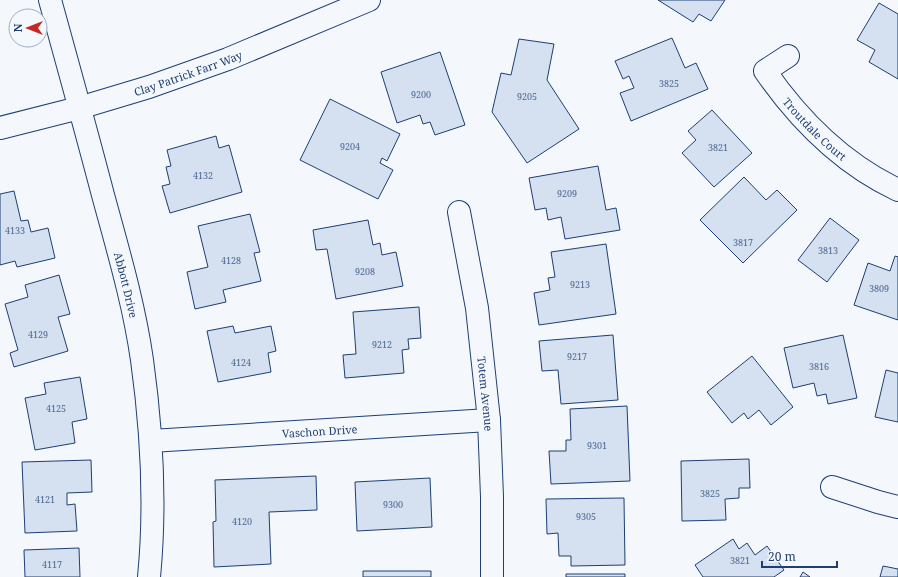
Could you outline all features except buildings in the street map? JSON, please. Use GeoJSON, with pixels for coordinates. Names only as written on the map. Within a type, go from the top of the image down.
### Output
{"type":"FeatureCollection","features":[{"type":"Feature","properties":{"kind":"street","name":"Abbott Drive"},"geometry":{"type":"LineString","coordinates":[[50,0],[126,278],[142,359],[151,441],[152,490],[151,557],[149,577]]}},
{"type":"Feature","properties":{"kind":"street","name":"Clay Patrick Farr Way"},"geometry":{"type":"LineString","coordinates":[[0,128],[80,108],[149,87],[228,59],[369,0]]}},
{"type":"Feature","properties":{"kind":"street","name":"Troutdale Court"},"geometry":{"type":"LineString","coordinates":[[788,56],[764,72],[775,86],[806,123],[847,159],[887,185],[898,190]]}},
{"type":"Feature","properties":{"kind":"street","name":"Totem Avenue"},"geometry":{"type":"LineString","coordinates":[[459,212],[477,308],[489,420],[492,497],[492,577]]}},
{"type":"Feature","properties":{"kind":"street","name":"Vaschon Drive"},"geometry":{"type":"LineString","coordinates":[[151,441],[489,420]]}},
{"type":"Feature","properties":{"kind":"street"},"geometry":{"type":"LineString","coordinates":[[832,487],[898,507]]}}]}
